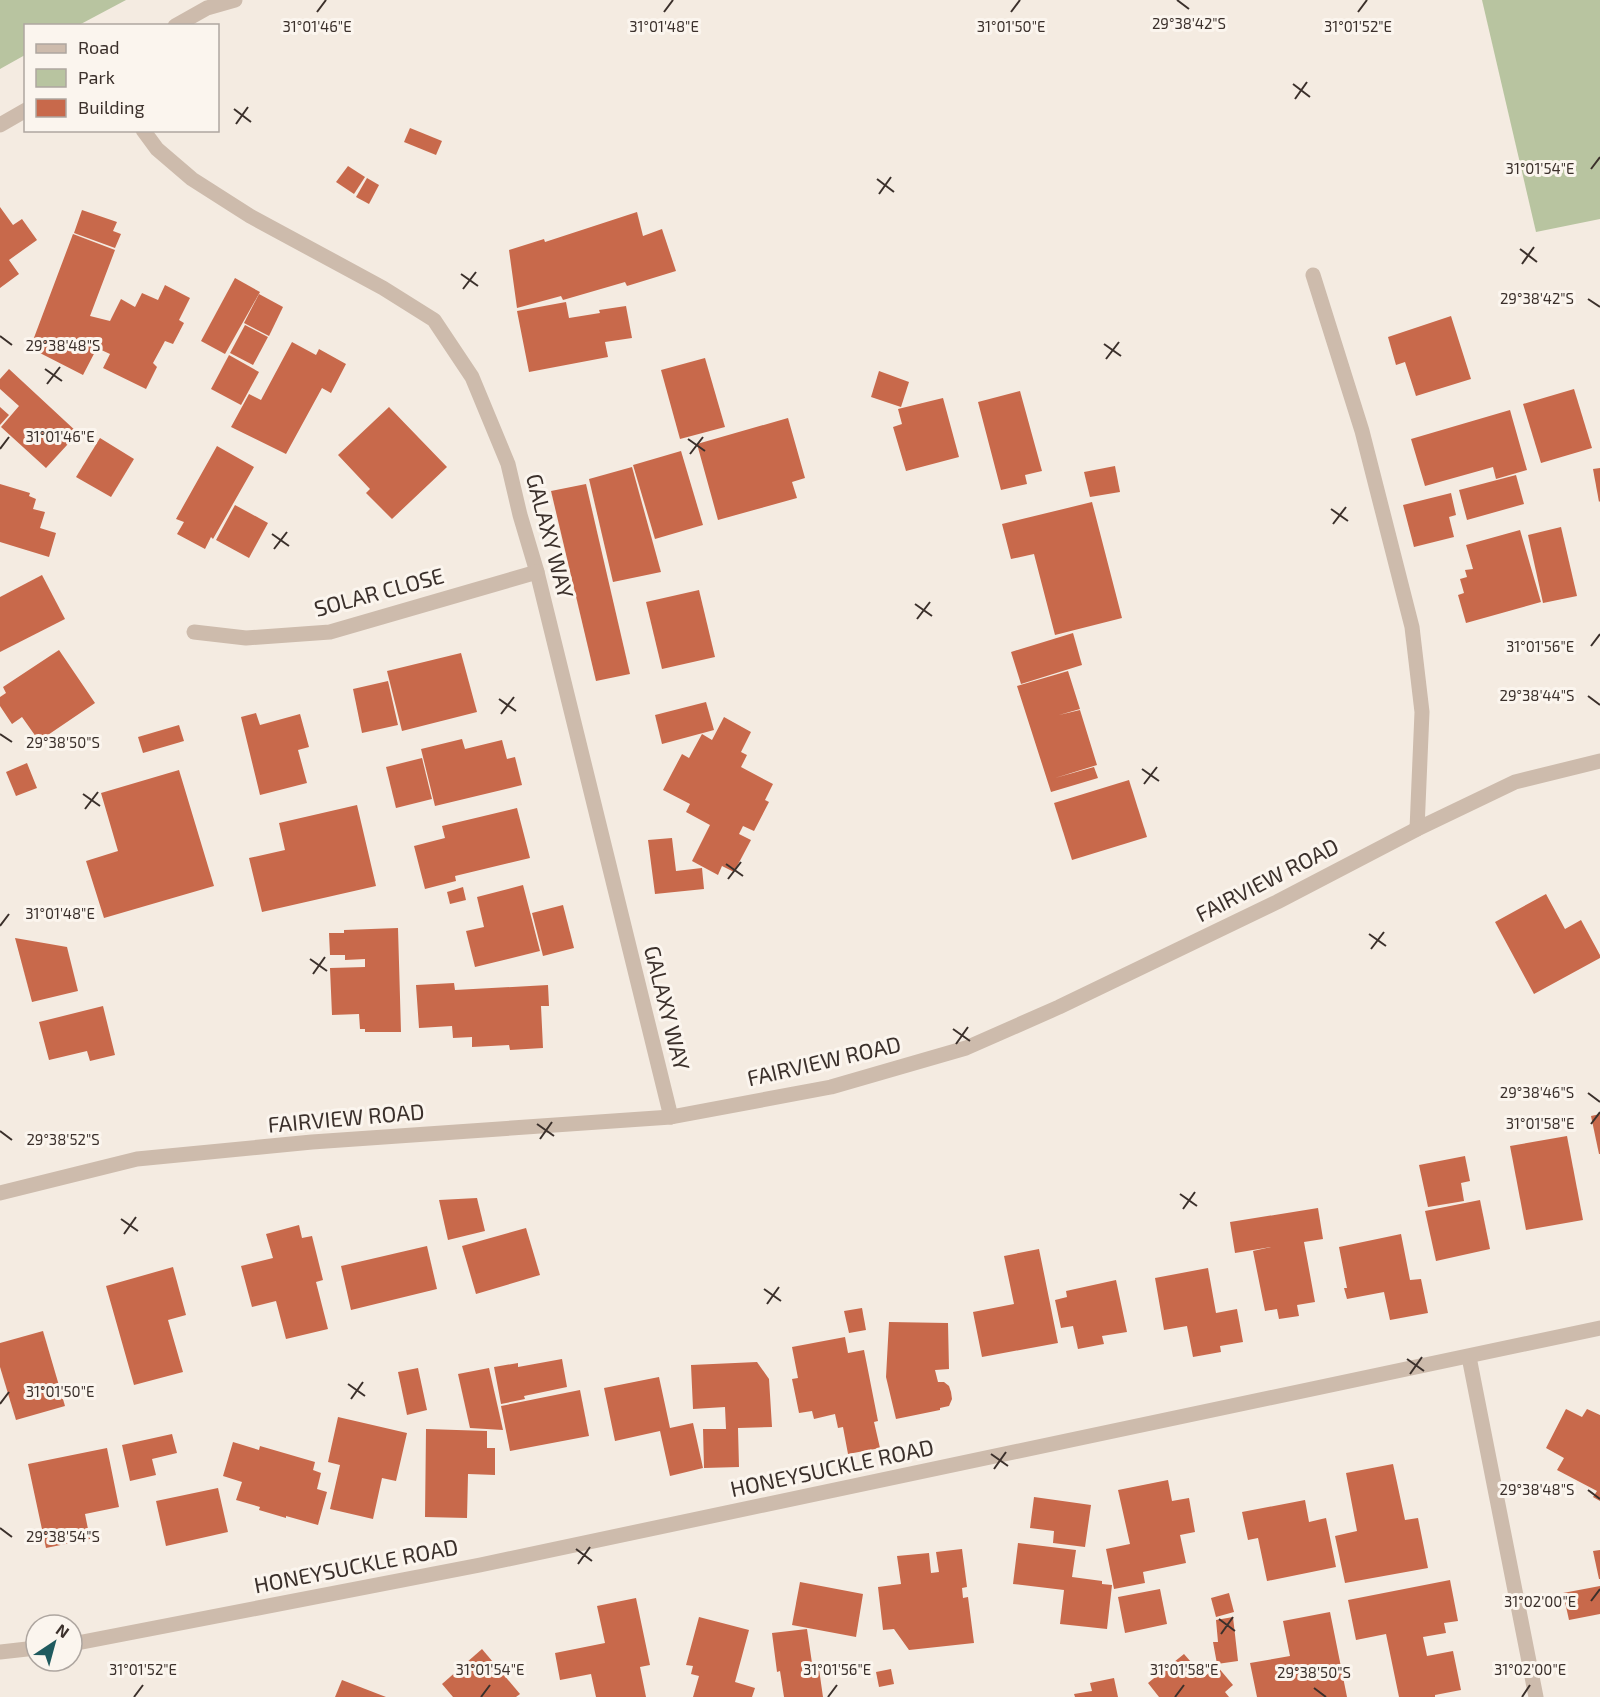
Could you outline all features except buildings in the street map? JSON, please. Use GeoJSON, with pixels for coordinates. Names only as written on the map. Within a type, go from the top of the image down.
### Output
{"type":"FeatureCollection","features":[{"type":"Feature","properties":{"kind":"street"},"geometry":{"type":"LineString","coordinates":[[179,24],[207,8],[235,0]]}},
{"type":"Feature","properties":{"kind":"street"},"geometry":{"type":"LineString","coordinates":[[0,125],[24,111]]}},
{"type":"Feature","properties":{"kind":"street","name":"GALAXY WAY"},"geometry":{"type":"LineString","coordinates":[[144,132],[157,149],[192,179],[250,216],[383,288],[434,320],[472,377],[508,464],[537,572],[671,1117]]}},
{"type":"Feature","properties":{"kind":"street"},"geometry":{"type":"LineString","coordinates":[[1313,275],[1362,431],[1412,627],[1422,712],[1417,828]]}},
{"type":"Feature","properties":{"kind":"street","name":"SOLAR CLOSE"},"geometry":{"type":"LineString","coordinates":[[194,632],[246,638],[330,632],[537,572]]}},
{"type":"Feature","properties":{"kind":"street","name":"FAIRVIEW ROAD"},"geometry":{"type":"LineString","coordinates":[[0,1193],[137,1159],[312,1142],[671,1117],[831,1087],[966,1048],[1059,1007],[1266,907],[1417,828],[1515,782],[1600,761]]}},
{"type":"Feature","properties":{"kind":"street","name":"HONEYSUCKLE ROAD"},"geometry":{"type":"LineString","coordinates":[[84,1642],[480,1565],[1600,1328]]}},
{"type":"Feature","properties":{"kind":"street"},"geometry":{"type":"LineString","coordinates":[[1469,1357],[1536,1697]]}},
{"type":"Feature","properties":{"kind":"street"},"geometry":{"type":"LineString","coordinates":[[0,1652],[24,1649]]}},
{"type":"Feature","properties":{"kind":"green space"},"geometry":{"type":"Polygon","coordinates":[[[0,0],[126,0],[81,24],[24,24],[24,56],[0,69],[0,0]]]}},
{"type":"Feature","properties":{"kind":"green space"},"geometry":{"type":"Polygon","coordinates":[[[1482,0],[1600,0],[1600,219],[1536,232],[1482,0]]]}}]}
